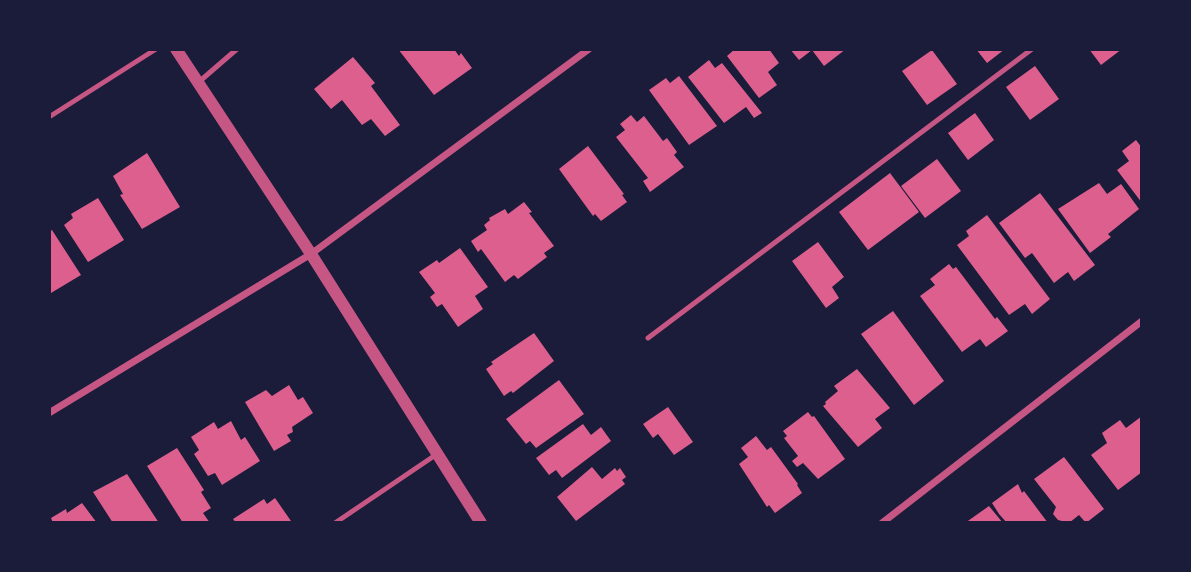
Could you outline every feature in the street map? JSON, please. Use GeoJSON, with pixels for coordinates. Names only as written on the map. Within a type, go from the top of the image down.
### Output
{"type":"FeatureCollection","features":[{"type":"Feature","properties":{"kind":"street"},"geometry":{"type":"LineString","coordinates":[[176,49],[311,254],[481,523]]}},
{"type":"Feature","properties":{"kind":"street"},"geometry":{"type":"LineString","coordinates":[[49,413],[311,254],[589,49]]}},
{"type":"Feature","properties":{"kind":"street"},"geometry":{"type":"LineString","coordinates":[[882,523],[1142,321]]}},
{"type":"Feature","properties":{"kind":"lane"},"geometry":{"type":"LineString","coordinates":[[49,117],[156,49]]}},
{"type":"Feature","properties":{"kind":"lane"},"geometry":{"type":"LineString","coordinates":[[197,83],[237,49]]}},
{"type":"Feature","properties":{"kind":"lane"},"geometry":{"type":"LineString","coordinates":[[648,338],[1032,49]]}},
{"type":"Feature","properties":{"kind":"lane"},"geometry":{"type":"LineString","coordinates":[[335,523],[437,454]]}},
{"type":"Feature","properties":{"kind":"building"},"geometry":{"type":"Polygon","coordinates":[[[398,49],[454,49],[459,56],[461,53],[472,68],[434,95],[398,49]]]}},
{"type":"Feature","properties":{"kind":"building"},"geometry":{"type":"Polygon","coordinates":[[[735,49],[769,49],[779,63],[768,72],[777,85],[759,98],[727,56],[735,49]]]}},
{"type":"Feature","properties":{"kind":"building"},"geometry":{"type":"Polygon","coordinates":[[[790,49],[846,49],[824,66],[812,50],[799,60],[790,49]]]}},
{"type":"Feature","properties":{"kind":"building"},"geometry":{"type":"Polygon","coordinates":[[[976,49],[1005,49],[987,63],[976,49]]]}},
{"type":"Feature","properties":{"kind":"building"},"geometry":{"type":"Polygon","coordinates":[[[1089,49],[1122,49],[1101,65],[1089,49]]]}},
{"type":"Feature","properties":{"kind":"building"},"geometry":{"type":"Polygon","coordinates":[[[932,50],[957,84],[927,105],[902,71],[932,50]]]}},
{"type":"Feature","properties":{"kind":"building"},"geometry":{"type":"Polygon","coordinates":[[[353,57],[375,83],[371,86],[400,125],[385,136],[371,119],[362,125],[342,100],[331,109],[314,89],[353,57]]]}},
{"type":"Feature","properties":{"kind":"building"},"geometry":{"type":"Polygon","coordinates":[[[709,60],[715,68],[722,63],[762,113],[754,118],[746,107],[724,123],[688,77],[709,60]]]}},
{"type":"Feature","properties":{"kind":"building"},"geometry":{"type":"Polygon","coordinates":[[[1035,66],[1059,99],[1030,120],[1006,87],[1035,66]]]}},
{"type":"Feature","properties":{"kind":"building"},"geometry":{"type":"Polygon","coordinates":[[[679,76],[717,126],[689,145],[649,90],[666,78],[670,83],[679,76]]]}},
{"type":"Feature","properties":{"kind":"building"},"geometry":{"type":"Polygon","coordinates":[[[975,113],[994,140],[968,160],[948,133],[975,113]]]}},
{"type":"Feature","properties":{"kind":"building"},"geometry":{"type":"Polygon","coordinates":[[[631,115],[637,122],[644,116],[663,141],[667,138],[677,152],[674,155],[684,167],[650,192],[643,181],[648,178],[616,137],[625,130],[620,124],[631,115]]]}},
{"type":"Feature","properties":{"kind":"building"},"geometry":{"type":"Polygon","coordinates":[[[1136,140],[1142,148],[1142,203],[1117,170],[1129,161],[1122,151],[1136,140]]]}},
{"type":"Feature","properties":{"kind":"building"},"geometry":{"type":"Polygon","coordinates":[[[588,146],[624,194],[622,195],[627,202],[601,221],[595,214],[593,216],[559,169],[588,146]]]}},
{"type":"Feature","properties":{"kind":"building"},"geometry":{"type":"Polygon","coordinates":[[[147,153],[180,207],[142,229],[120,195],[123,194],[113,176],[147,153]]]}},
{"type":"Feature","properties":{"kind":"building"},"geometry":{"type":"Polygon","coordinates":[[[937,159],[961,191],[925,218],[901,186],[937,159]]]}},
{"type":"Feature","properties":{"kind":"building"},"geometry":{"type":"Polygon","coordinates":[[[890,173],[919,212],[868,250],[839,212],[890,173]]]}},
{"type":"Feature","properties":{"kind":"building"},"geometry":{"type":"Polygon","coordinates":[[[1099,183],[1107,194],[1121,184],[1139,209],[1108,234],[1111,237],[1090,253],[1058,209],[1099,183]]]}},
{"type":"Feature","properties":{"kind":"building"},"geometry":{"type":"Polygon","coordinates":[[[1040,193],[1095,265],[1074,281],[1068,272],[1054,283],[1032,253],[1025,258],[999,223],[1040,193]]]}},
{"type":"Feature","properties":{"kind":"building"},"geometry":{"type":"Polygon","coordinates":[[[98,198],[124,240],[88,262],[64,225],[73,218],[71,214],[98,198]]]}},
{"type":"Feature","properties":{"kind":"building"},"geometry":{"type":"Polygon","coordinates":[[[524,202],[554,246],[544,253],[547,257],[518,279],[514,275],[505,282],[481,249],[478,252],[471,241],[487,230],[484,225],[489,218],[505,209],[508,214],[524,202]]]}},
{"type":"Feature","properties":{"kind":"building"},"geometry":{"type":"Polygon","coordinates":[[[987,215],[1050,299],[1032,314],[1025,304],[1009,315],[957,245],[969,236],[966,231],[987,215]]]}},
{"type":"Feature","properties":{"kind":"building"},"geometry":{"type":"Polygon","coordinates":[[[52,230],[81,275],[51,293],[49,232],[52,230]]]}},
{"type":"Feature","properties":{"kind":"building"},"geometry":{"type":"Polygon","coordinates":[[[818,242],[844,277],[832,287],[839,298],[826,308],[792,261],[818,242]]]}},
{"type":"Feature","properties":{"kind":"building"},"geometry":{"type":"Polygon","coordinates":[[[460,248],[488,287],[475,296],[483,309],[458,327],[442,304],[437,307],[430,297],[435,293],[419,272],[437,260],[439,263],[460,248]]]}},
{"type":"Feature","properties":{"kind":"building"},"geometry":{"type":"Polygon","coordinates":[[[949,264],[953,269],[956,267],[995,319],[997,317],[1008,331],[986,347],[980,339],[962,352],[920,296],[935,285],[930,279],[949,264]]]}},
{"type":"Feature","properties":{"kind":"building"},"geometry":{"type":"Polygon","coordinates":[[[893,311],[944,381],[914,405],[861,334],[893,311]]]}},
{"type":"Feature","properties":{"kind":"building"},"geometry":{"type":"Polygon","coordinates":[[[534,333],[554,361],[513,393],[511,391],[504,396],[486,369],[493,364],[491,362],[534,333]]]}},
{"type":"Feature","properties":{"kind":"building"},"geometry":{"type":"Polygon","coordinates":[[[857,369],[890,408],[875,419],[882,428],[858,447],[823,406],[838,391],[834,386],[857,369]]]}},
{"type":"Feature","properties":{"kind":"building"},"geometry":{"type":"Polygon","coordinates":[[[559,380],[584,414],[536,448],[530,441],[526,444],[506,419],[559,380]]]}},
{"type":"Feature","properties":{"kind":"building"},"geometry":{"type":"Polygon","coordinates":[[[289,385],[298,400],[303,397],[313,413],[292,427],[293,432],[287,435],[291,441],[274,451],[245,402],[266,390],[272,396],[289,385]]]}},
{"type":"Feature","properties":{"kind":"building"},"geometry":{"type":"Polygon","coordinates":[[[668,407],[693,442],[674,455],[658,434],[653,438],[643,424],[668,407]]]}},
{"type":"Feature","properties":{"kind":"building"},"geometry":{"type":"Polygon","coordinates":[[[808,412],[814,416],[845,459],[818,479],[803,463],[797,467],[792,461],[798,456],[784,438],[787,436],[783,431],[808,412]]]}},
{"type":"Feature","properties":{"kind":"building"},"geometry":{"type":"Polygon","coordinates":[[[1142,416],[1142,472],[1118,490],[1091,455],[1107,443],[1102,433],[1120,420],[1126,428],[1142,416]]]}},
{"type":"Feature","properties":{"kind":"building"},"geometry":{"type":"Polygon","coordinates":[[[231,421],[241,440],[245,437],[260,461],[222,485],[215,473],[208,476],[194,454],[199,450],[191,437],[214,422],[218,429],[231,421]]]}},
{"type":"Feature","properties":{"kind":"building"},"geometry":{"type":"Polygon","coordinates":[[[583,424],[591,435],[601,427],[611,441],[562,478],[556,470],[549,475],[536,458],[583,424]]]}},
{"type":"Feature","properties":{"kind":"building"},"geometry":{"type":"Polygon","coordinates":[[[756,436],[767,450],[771,447],[802,493],[775,513],[769,505],[767,507],[739,464],[748,457],[741,448],[756,436]]]}},
{"type":"Feature","properties":{"kind":"building"},"geometry":{"type":"Polygon","coordinates":[[[177,448],[204,490],[201,492],[211,508],[203,513],[210,523],[183,523],[147,466],[177,448]]]}},
{"type":"Feature","properties":{"kind":"building"},"geometry":{"type":"Polygon","coordinates":[[[1064,457],[1104,509],[1086,523],[1079,515],[1069,523],[1058,520],[1053,514],[1056,507],[1034,479],[1064,457]]]}},
{"type":"Feature","properties":{"kind":"building"},"geometry":{"type":"Polygon","coordinates":[[[592,467],[602,479],[615,468],[617,471],[620,468],[626,477],[622,480],[625,484],[576,521],[557,497],[592,467]]]}},
{"type":"Feature","properties":{"kind":"building"},"geometry":{"type":"Polygon","coordinates":[[[127,474],[159,523],[113,523],[93,492],[127,474]]]}},
{"type":"Feature","properties":{"kind":"building"},"geometry":{"type":"Polygon","coordinates":[[[1018,484],[1022,493],[1024,491],[1048,523],[1007,523],[999,514],[992,503],[1018,484]]]}},
{"type":"Feature","properties":{"kind":"building"},"geometry":{"type":"Polygon","coordinates":[[[275,498],[291,521],[236,523],[233,519],[264,499],[267,504],[275,498]]]}},
{"type":"Feature","properties":{"kind":"building"},"geometry":{"type":"Polygon","coordinates":[[[82,503],[97,523],[53,523],[51,518],[66,509],[67,513],[82,503]]]}},
{"type":"Feature","properties":{"kind":"building"},"geometry":{"type":"Polygon","coordinates":[[[989,506],[1003,523],[965,523],[989,506]]]}}]}
